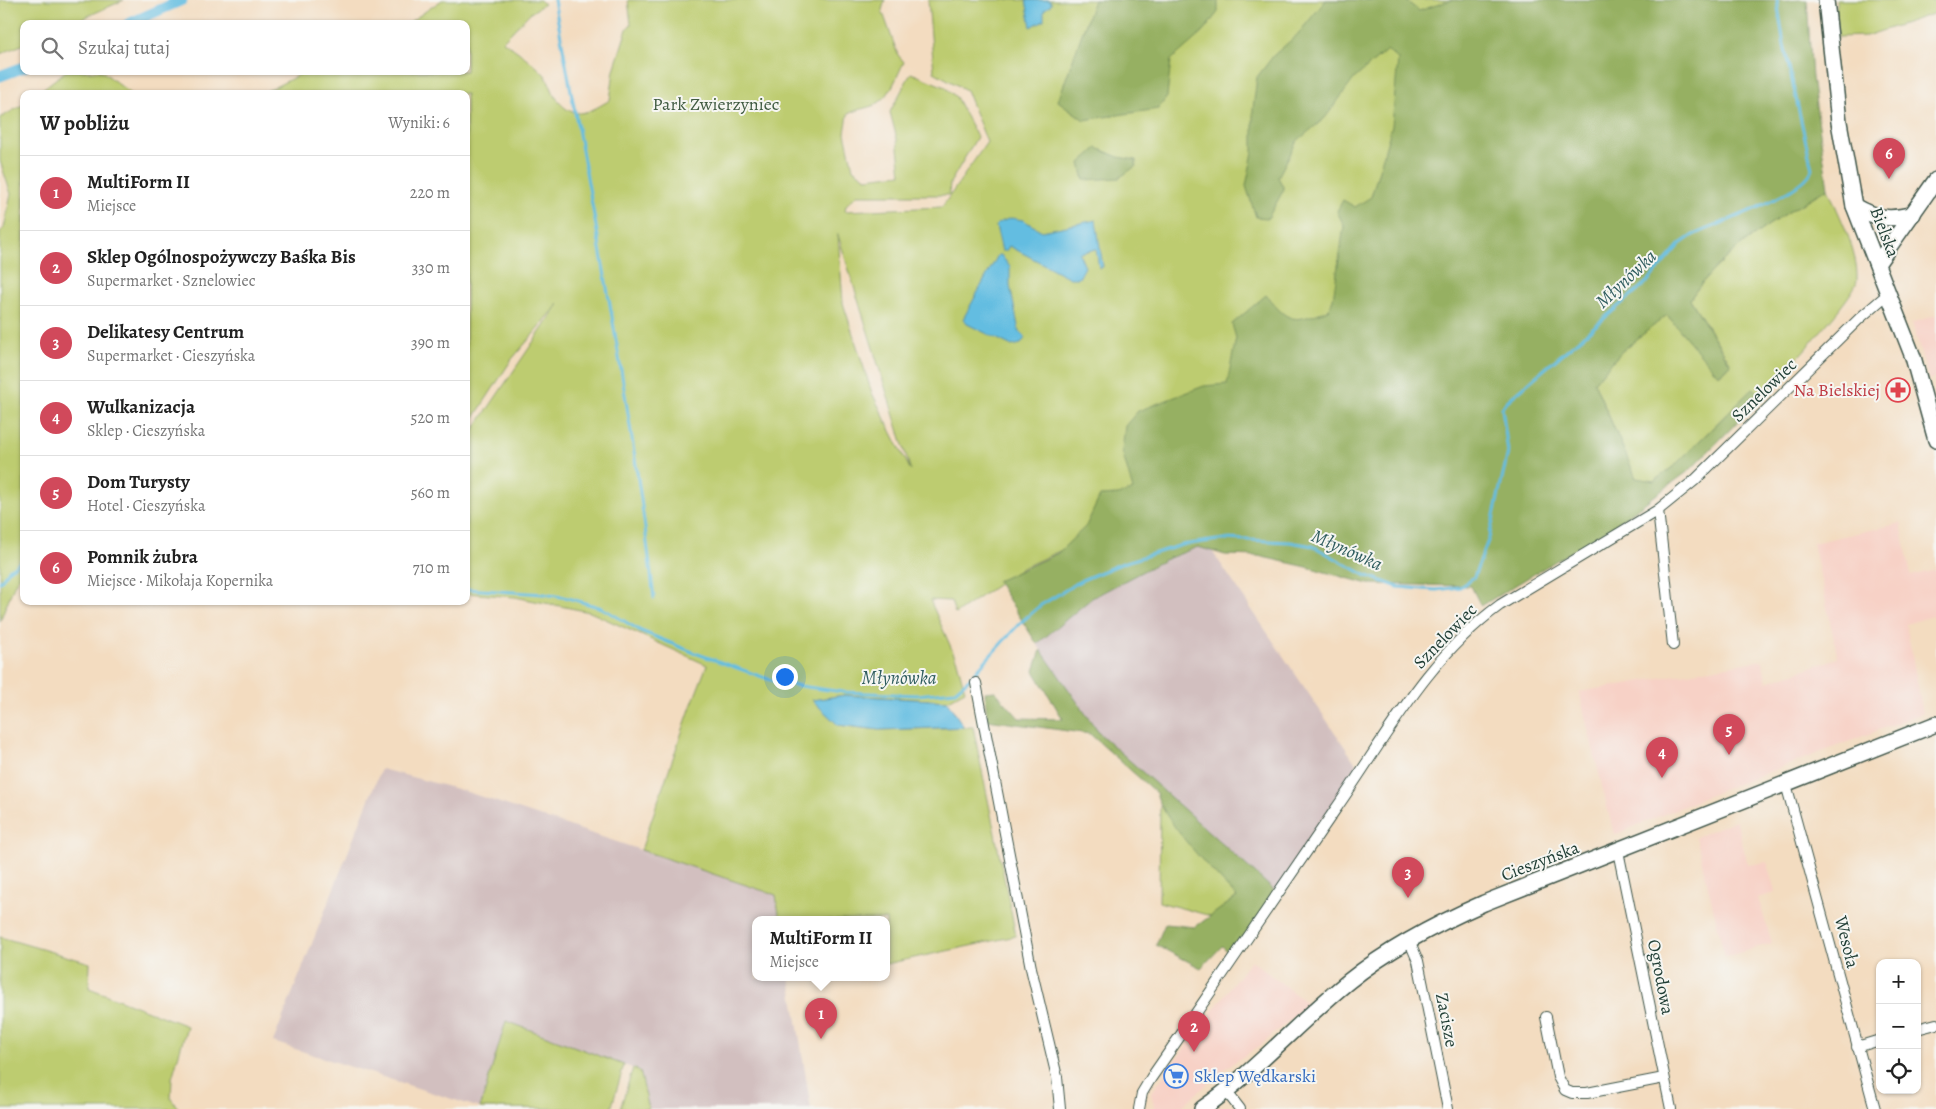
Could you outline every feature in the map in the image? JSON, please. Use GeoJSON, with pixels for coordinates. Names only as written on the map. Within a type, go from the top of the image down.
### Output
{"type":"FeatureCollection","features":[{"type":"Feature","properties":{"kind":"main road","name":"Bielska"},"geometry":{"type":"LineString","coordinates":[[1826,0],[1839,122],[1854,206],[1889,293],[1932,410],[1936,440]]}},
{"type":"Feature","properties":{"kind":"main road"},"geometry":{"type":"LineString","coordinates":[[1877,264],[1936,180]]}},
{"type":"Feature","properties":{"kind":"main road"},"geometry":{"type":"LineString","coordinates":[[1854,206],[1882,219],[1892,219],[1913,214]]}},
{"type":"Feature","properties":{"kind":"main road","name":"Cieszyńska"},"geometry":{"type":"LineString","coordinates":[[1202,1109],[1226,1091],[1336,992],[1366,968],[1409,940],[1484,903],[1936,724]]}},
{"type":"Feature","properties":{"kind":"street","name":"Sznelowiec"},"geometry":{"type":"LineString","coordinates":[[1139,1109],[1141,1098],[1150,1079],[1338,807],[1398,713],[1453,646],[1478,621],[1500,605],[1658,510],[1695,480],[1860,318],[1889,293]]}},
{"type":"Feature","properties":{"kind":"street"},"geometry":{"type":"LineString","coordinates":[[1658,510],[1673,645]]}},
{"type":"Feature","properties":{"kind":"street"},"geometry":{"type":"LineString","coordinates":[[976,683],[1031,968],[1057,1077],[1060,1109]]}},
{"type":"Feature","properties":{"kind":"street","name":"Wesoła"},"geometry":{"type":"LineString","coordinates":[[1786,784],[1818,894],[1875,1109]]}},
{"type":"Feature","properties":{"kind":"street","name":"Ogrodowa"},"geometry":{"type":"LineString","coordinates":[[1618,851],[1671,1109]]}},
{"type":"Feature","properties":{"kind":"street","name":"Zacisze"},"geometry":{"type":"LineString","coordinates":[[1409,940],[1418,961],[1448,1109]]}},
{"type":"Feature","properties":{"kind":"street"},"geometry":{"type":"LineString","coordinates":[[1546,1016],[1558,1077],[1565,1090],[1572,1093],[1587,1093],[1664,1078]]}},
{"type":"Feature","properties":{"kind":"street"},"geometry":{"type":"LineString","coordinates":[[1921,1028],[1936,1024]]}},
{"type":"Feature","properties":{"kind":"street"},"geometry":{"type":"LineString","coordinates":[[1857,1046],[1876,1041]]}},
{"type":"Feature","properties":{"kind":"street"},"geometry":{"type":"LineString","coordinates":[[1226,1091],[1240,1109]]}},
{"type":"Feature","properties":{"kind":"shaded area"},"geometry":{"type":"Polygon","coordinates":[[[1936,315],[1936,377],[1929,380],[1912,323],[1936,315]]]}},
{"type":"Feature","properties":{"kind":"shaded area"},"geometry":{"type":"Polygon","coordinates":[[[1901,523],[1911,576],[1936,570],[1936,615],[1906,624],[1923,713],[1715,793],[1614,835],[1579,692],[1762,660],[1767,682],[1838,658],[1813,543],[1901,523]]]}},
{"type":"Feature","properties":{"kind":"shaded area"},"geometry":{"type":"Polygon","coordinates":[[[1199,547],[1212,551],[1357,765],[1277,893],[1099,733],[1037,644],[1092,598],[1164,560],[1199,547]]]}},
{"type":"Feature","properties":{"kind":"shaded area"},"geometry":{"type":"Polygon","coordinates":[[[381,769],[461,790],[776,895],[779,916],[752,916],[752,981],[790,981],[811,1109],[649,1109],[640,1071],[506,1021],[480,1108],[273,1042],[381,769]]]}},
{"type":"Feature","properties":{"kind":"shaded area"},"geometry":{"type":"Polygon","coordinates":[[[1736,820],[1748,865],[1767,862],[1775,893],[1758,898],[1772,943],[1725,957],[1696,837],[1736,820]]]}},
{"type":"Feature","properties":{"kind":"shaded area"},"geometry":{"type":"Polygon","coordinates":[[[1251,960],[1308,1004],[1261,1045],[1227,1067],[1179,1109],[1155,1109],[1151,1093],[1251,960]]]}},
{"type":"Feature","properties":{"kind":"green space"},"geometry":{"type":"Polygon","coordinates":[[[0,0],[124,0],[79,20],[20,20],[20,46],[0,54],[0,0]]]}},
{"type":"Feature","properties":{"kind":"green space","name":"Park Zwierzyniec"},"geometry":{"type":"Polygon","coordinates":[[[442,0],[540,0],[544,4],[529,14],[503,41],[545,75],[555,96],[563,106],[570,111],[583,113],[610,100],[614,70],[627,29],[631,24],[628,0],[885,0],[882,10],[898,55],[904,62],[883,100],[875,105],[848,114],[845,133],[853,169],[866,178],[901,174],[897,139],[890,112],[911,73],[945,87],[956,97],[977,137],[950,183],[949,195],[857,195],[846,205],[845,211],[942,207],[987,142],[966,90],[934,72],[928,0],[1458,0],[1350,297],[1077,543],[1022,568],[955,614],[951,601],[930,600],[957,661],[965,691],[947,701],[845,695],[813,700],[838,725],[879,730],[973,727],[1016,936],[890,963],[890,916],[779,916],[776,895],[641,850],[707,665],[590,612],[515,597],[470,593],[470,435],[559,304],[512,359],[470,424],[470,90],[269,90],[297,76],[470,75],[470,20],[413,20],[442,0]],[[838,235],[843,303],[872,393],[911,471],[838,235]]]}},
{"type":"Feature","properties":{"kind":"green space"},"geometry":{"type":"Polygon","coordinates":[[[1094,0],[1218,0],[1218,12],[1203,32],[1171,60],[1167,97],[1158,109],[1084,120],[1058,101],[1094,0]]]}},
{"type":"Feature","properties":{"kind":"green space"},"geometry":{"type":"Polygon","coordinates":[[[1326,0],[1405,0],[1419,11],[1451,0],[1807,0],[1812,78],[1828,188],[1771,223],[1735,250],[1703,281],[1690,299],[1731,365],[1718,375],[1667,315],[1622,351],[1594,382],[1636,478],[1654,481],[1674,466],[1753,388],[1763,396],[1690,470],[1612,527],[1481,606],[1471,586],[1368,584],[1258,556],[1225,555],[1198,547],[1164,560],[1092,598],[1037,644],[997,581],[1058,553],[1086,526],[1100,496],[1118,495],[1133,490],[1122,451],[1125,426],[1138,411],[1204,386],[1227,384],[1236,338],[1232,324],[1266,295],[1281,312],[1293,318],[1307,317],[1328,310],[1333,299],[1344,226],[1337,211],[1343,200],[1355,207],[1371,197],[1392,126],[1398,59],[1387,50],[1354,79],[1325,118],[1297,141],[1278,177],[1284,189],[1268,218],[1256,217],[1246,186],[1253,152],[1253,109],[1257,77],[1274,55],[1297,35],[1326,0]]]}},
{"type":"Feature","properties":{"kind":"green space"},"geometry":{"type":"Polygon","coordinates":[[[1836,0],[1936,0],[1936,13],[1866,36],[1838,37],[1836,0]]]}},
{"type":"Feature","properties":{"kind":"green space"},"geometry":{"type":"Polygon","coordinates":[[[61,75],[107,75],[126,90],[41,90],[61,75]]]}},
{"type":"Feature","properties":{"kind":"green space"},"geometry":{"type":"Polygon","coordinates":[[[20,106],[20,576],[15,583],[0,621],[0,232],[4,228],[11,194],[0,161],[0,118],[20,106]]]}},
{"type":"Feature","properties":{"kind":"green space"},"geometry":{"type":"Polygon","coordinates":[[[1097,148],[1118,157],[1136,160],[1136,166],[1119,178],[1084,180],[1080,163],[1097,148]]]}},
{"type":"Feature","properties":{"kind":"green space"},"geometry":{"type":"Polygon","coordinates":[[[1828,188],[1851,244],[1857,280],[1854,289],[1831,319],[1763,396],[1753,388],[1674,466],[1654,481],[1636,479],[1594,382],[1622,351],[1667,315],[1719,375],[1731,364],[1690,299],[1703,281],[1735,250],[1771,223],[1828,188]]]}},
{"type":"Feature","properties":{"kind":"green space"},"geometry":{"type":"Polygon","coordinates":[[[1041,650],[1099,733],[1277,893],[1231,955],[1222,946],[1201,968],[1156,945],[1165,924],[1195,927],[1237,897],[1204,862],[1169,819],[1156,793],[1090,734],[987,720],[985,692],[995,691],[1019,718],[1063,719],[1034,671],[1041,650]]]}},
{"type":"Feature","properties":{"kind":"green space"},"geometry":{"type":"Polygon","coordinates":[[[1160,805],[1201,858],[1237,897],[1211,916],[1159,902],[1160,805]]]}},
{"type":"Feature","properties":{"kind":"green space"},"geometry":{"type":"Polygon","coordinates":[[[0,937],[90,963],[89,988],[187,1026],[172,1078],[171,1099],[179,1109],[0,1109],[0,937]]]}},
{"type":"Feature","properties":{"kind":"green space"},"geometry":{"type":"Polygon","coordinates":[[[506,1021],[624,1065],[611,1109],[480,1108],[506,1021]]]}},
{"type":"Feature","properties":{"kind":"green space"},"geometry":{"type":"Polygon","coordinates":[[[633,1068],[640,1071],[649,1109],[620,1109],[633,1068]]]}},
{"type":"Feature","properties":{"kind":"water"},"geometry":{"type":"Polygon","coordinates":[[[1026,0],[1049,0],[1052,4],[1044,10],[1044,20],[1031,27],[1026,0]]]}},
{"type":"Feature","properties":{"kind":"water"},"geometry":{"type":"Polygon","coordinates":[[[1011,218],[1023,220],[1042,231],[1096,220],[1103,267],[1099,268],[1096,249],[1079,253],[1085,267],[1079,278],[1070,278],[1009,246],[1006,251],[1002,251],[996,226],[998,223],[1011,218]]]}},
{"type":"Feature","properties":{"kind":"water"},"geometry":{"type":"Polygon","coordinates":[[[998,255],[1001,255],[1010,267],[1010,286],[1019,331],[1025,338],[1021,344],[1012,346],[967,324],[963,319],[998,255]]]}},
{"type":"Feature","properties":{"kind":"water"},"geometry":{"type":"Polygon","coordinates":[[[845,695],[947,701],[964,727],[879,730],[838,725],[812,700],[845,695]]]}},
{"type":"Feature","properties":{"kind":"waterway"},"geometry":{"type":"LineString","coordinates":[[137,20],[182,0]]}},
{"type":"Feature","properties":{"kind":"waterway"},"geometry":{"type":"LineString","coordinates":[[554,0],[622,373],[654,598]]}},
{"type":"Feature","properties":{"kind":"waterway","name":"Młynówka"},"geometry":{"type":"LineString","coordinates":[[470,589],[544,594],[568,598],[602,608],[641,631],[695,653],[771,680],[843,692],[917,695],[955,691],[969,679],[1019,624],[1041,605],[1082,580],[1123,563],[1182,545],[1225,539],[1290,542],[1313,546],[1365,575],[1398,587],[1436,590],[1460,587],[1474,577],[1489,538],[1508,452],[1502,408],[1506,402],[1648,281],[1680,244],[1693,235],[1778,198],[1806,178],[1812,169],[1784,45],[1777,0]]}},
{"type":"Feature","properties":{"kind":"waterway"},"geometry":{"type":"LineString","coordinates":[[0,76],[20,68]]}},
{"type":"Feature","properties":{"kind":"waterway","name":"Młynówka"},"geometry":{"type":"LineString","coordinates":[[0,582],[9,570],[20,562]]}},
{"type":"Feature","properties":{"kind":"place","name":"Pomnik żubra"},"geometry":{"type":"Point","coordinates":[1889,179]}},
{"type":"Feature","properties":{"kind":"place","name":"Na Bielskiej"},"geometry":{"type":"Point","coordinates":[1898,390]}},
{"type":"Feature","properties":{"kind":"place","name":"Dom Turysty"},"geometry":{"type":"Point","coordinates":[1729,755]}},
{"type":"Feature","properties":{"kind":"place","name":"Wulkanizacja"},"geometry":{"type":"Point","coordinates":[1662,778]}},
{"type":"Feature","properties":{"kind":"place","name":"Delikatesy Centrum"},"geometry":{"type":"Point","coordinates":[1408,898]}},
{"type":"Feature","properties":{"kind":"place","name":"MultiForm II"},"geometry":{"type":"Point","coordinates":[821,1039]}},
{"type":"Feature","properties":{"kind":"place","name":"Sklep Ogólnospożywczy Baśka Bis"},"geometry":{"type":"Point","coordinates":[1194,1052]}},
{"type":"Feature","properties":{"kind":"place","name":"Sklep Wędkarski"},"geometry":{"type":"Point","coordinates":[1176,1076]}}]}
